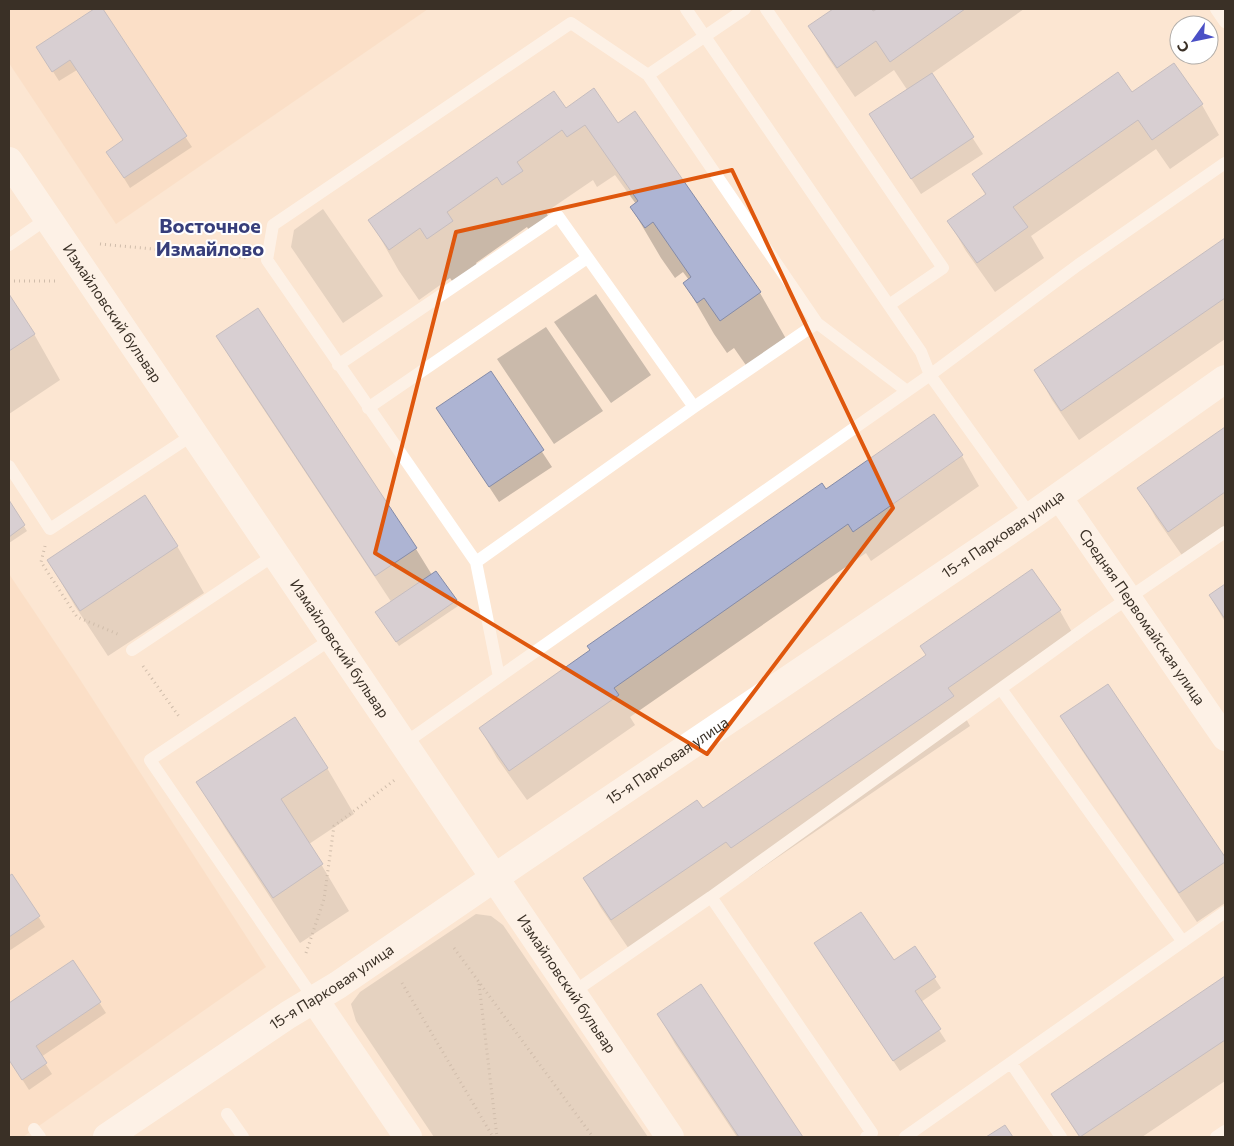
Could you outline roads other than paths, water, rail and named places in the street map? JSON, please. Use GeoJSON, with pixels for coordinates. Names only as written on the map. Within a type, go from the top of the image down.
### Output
{"type":"FeatureCollection","features":[{"type":"Feature","properties":{"kind":"street","name":"Измайловский бульвар"},"geometry":{"type":"LineString","coordinates":[[9,161],[670,1137]]}},
{"type":"Feature","properties":{"kind":"street","name":"15-я Парковая улица"},"geometry":{"type":"LineString","coordinates":[[107,1137],[288,1015],[338,985],[1031,516],[1225,379]]}},
{"type":"Feature","properties":{"kind":"street","name":"Средняя Первомайская улица"},"geometry":{"type":"LineString","coordinates":[[1058,497],[1225,738]]}},
{"type":"Feature","properties":{"kind":"street"},"geometry":{"type":"LineString","coordinates":[[314,1000],[408,1137]]}},
{"type":"Feature","properties":{"kind":"lane"},"geometry":{"type":"LineString","coordinates":[[686,9],[921,352],[930,375],[1031,516]]}},
{"type":"Feature","properties":{"kind":"lane"},"geometry":{"type":"LineString","coordinates":[[648,75],[745,9]]}},
{"type":"Feature","properties":{"kind":"lane"},"geometry":{"type":"LineString","coordinates":[[766,9],[943,268],[889,305]]}},
{"type":"Feature","properties":{"kind":"lane"},"geometry":{"type":"LineString","coordinates":[[1216,9],[1225,22]]}},
{"type":"Feature","properties":{"kind":"lane"},"geometry":{"type":"LineString","coordinates":[[499,677],[476,562],[267,260],[273,225],[571,23],[648,75],[817,323],[907,391]]}},
{"type":"Feature","properties":{"kind":"lane"},"geometry":{"type":"LineString","coordinates":[[405,744],[930,375],[1078,265],[1225,163]]}},
{"type":"Feature","properties":{"kind":"lane"},"geometry":{"type":"LineString","coordinates":[[338,365],[558,216],[694,407]]}},
{"type":"Feature","properties":{"kind":"lane"},"geometry":{"type":"LineString","coordinates":[[9,245],[48,218]]}},
{"type":"Feature","properties":{"kind":"lane"},"geometry":{"type":"LineString","coordinates":[[368,408],[588,258]]}},
{"type":"Feature","properties":{"kind":"lane"},"geometry":{"type":"LineString","coordinates":[[476,562],[694,407],[817,323]]}},
{"type":"Feature","properties":{"kind":"lane"},"geometry":{"type":"LineString","coordinates":[[9,466],[50,529],[194,434]]}},
{"type":"Feature","properties":{"kind":"lane"},"geometry":{"type":"LineString","coordinates":[[572,992],[711,897],[1128,598],[1225,532]]}},
{"type":"Feature","properties":{"kind":"lane"},"geometry":{"type":"LineString","coordinates":[[132,650],[276,554]]}},
{"type":"Feature","properties":{"kind":"lane"},"geometry":{"type":"LineString","coordinates":[[314,1000],[150,760],[333,638]]}},
{"type":"Feature","properties":{"kind":"lane"},"geometry":{"type":"LineString","coordinates":[[1001,689],[1183,942]]}},
{"type":"Feature","properties":{"kind":"lane"},"geometry":{"type":"LineString","coordinates":[[711,897],[872,1133],[866,1137]]}},
{"type":"Feature","properties":{"kind":"lane"},"geometry":{"type":"LineString","coordinates":[[906,1137],[1225,912]]}},
{"type":"Feature","properties":{"kind":"lane"},"geometry":{"type":"LineString","coordinates":[[1011,1063],[1062,1137]]}},
{"type":"Feature","properties":{"kind":"lane"},"geometry":{"type":"LineString","coordinates":[[227,1114],[243,1137]]}},
{"type":"Feature","properties":{"kind":"lane"},"geometry":{"type":"LineString","coordinates":[[1216,1137],[1225,1131]]}},
{"type":"Feature","properties":{"kind":"district","name":"Восточное Измайлово"},"geometry":{"type":"Point","coordinates":[210,238]}}]}
